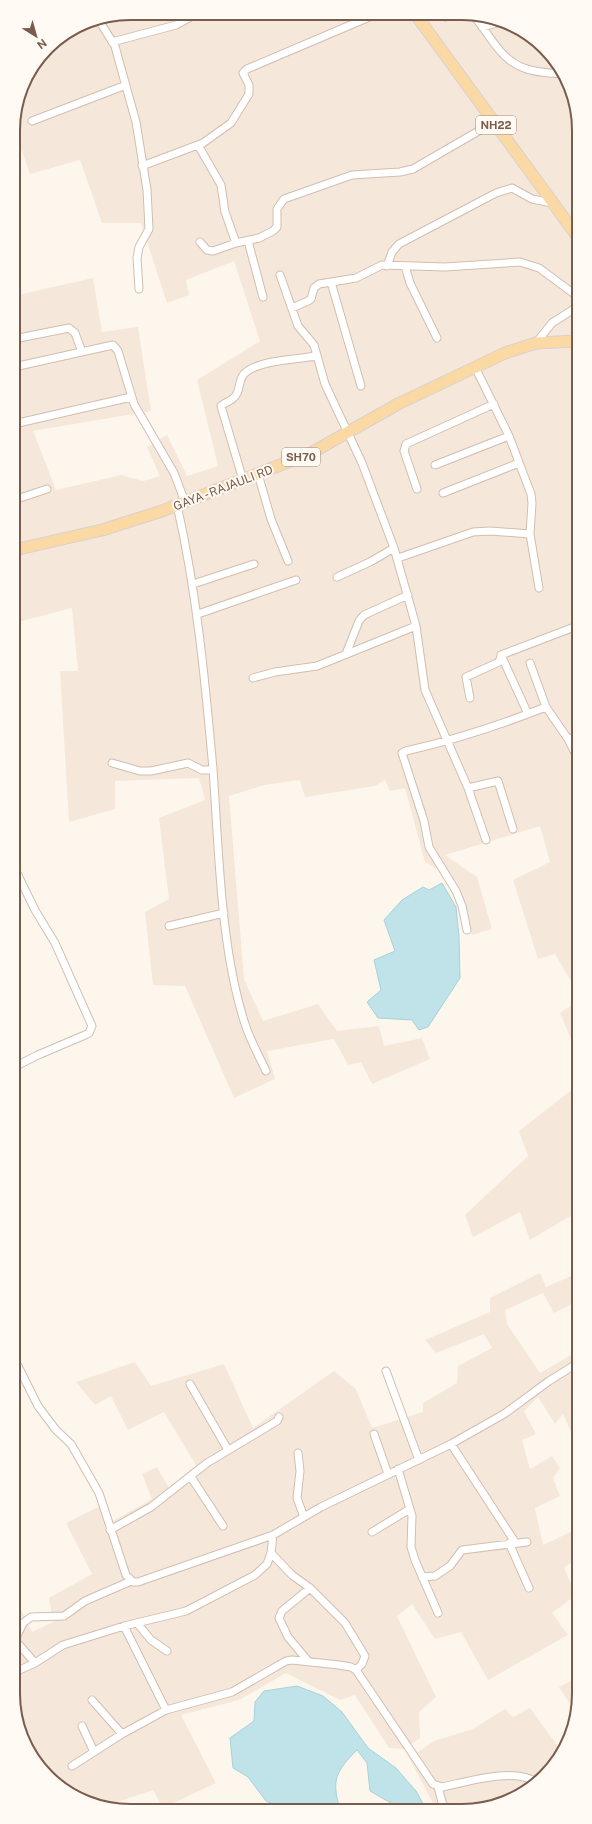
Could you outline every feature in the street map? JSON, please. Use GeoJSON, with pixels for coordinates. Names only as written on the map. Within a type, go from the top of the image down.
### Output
{"type":"FeatureCollection","features":[{"type":"Feature","properties":{"kind":"main road","name":"NH22"},"geometry":{"type":"LineString","coordinates":[[420,20],[572,229]]}},
{"type":"Feature","properties":{"kind":"main road","name":"GAYA - RAJAULI RD"},"geometry":{"type":"LineString","coordinates":[[20,549],[102,530],[181,504],[311,453],[398,404],[505,353],[536,343],[572,341]]}},
{"type":"Feature","properties":{"kind":"street"},"geometry":{"type":"LineString","coordinates":[[112,42],[176,25],[185,20]]}},
{"type":"Feature","properties":{"kind":"street"},"geometry":{"type":"LineString","coordinates":[[142,166],[198,145],[231,123],[248,98],[250,90],[243,73],[246,69],[362,20]]}},
{"type":"Feature","properties":{"kind":"street"},"geometry":{"type":"LineString","coordinates":[[478,21],[503,54],[513,64],[525,69],[556,73]]}},
{"type":"Feature","properties":{"kind":"street"},"geometry":{"type":"LineString","coordinates":[[101,24],[112,42],[126,85],[136,122],[147,190],[149,229],[139,247],[137,258],[139,289]]}},
{"type":"Feature","properties":{"kind":"street"},"geometry":{"type":"LineString","coordinates":[[482,27],[492,24]]}},
{"type":"Feature","properties":{"kind":"street"},"geometry":{"type":"LineString","coordinates":[[32,121],[126,85]]}},
{"type":"Feature","properties":{"kind":"street"},"geometry":{"type":"LineString","coordinates":[[200,242],[207,250],[212,251],[266,235],[277,227],[277,209],[284,199],[352,176],[400,172],[413,169],[494,122]]}},
{"type":"Feature","properties":{"kind":"street"},"geometry":{"type":"LineString","coordinates":[[198,145],[221,185],[225,212],[236,243]]}},
{"type":"Feature","properties":{"kind":"street"},"geometry":{"type":"LineString","coordinates":[[387,266],[389,257],[399,244],[496,193],[512,188],[532,199],[552,203]]}},
{"type":"Feature","properties":{"kind":"street"},"geometry":{"type":"LineString","coordinates":[[248,241],[263,297]]}},
{"type":"Feature","properties":{"kind":"street"},"geometry":{"type":"LineString","coordinates":[[292,308],[308,301],[316,286],[356,278],[376,267],[387,266],[445,267],[520,262],[539,268],[572,292]]}},
{"type":"Feature","properties":{"kind":"street"},"geometry":{"type":"LineString","coordinates":[[405,266],[410,283],[437,338]]}},
{"type":"Feature","properties":{"kind":"street"},"geometry":{"type":"LineString","coordinates":[[280,275],[298,326],[312,340],[325,384],[362,463],[398,558],[416,626],[425,690],[446,742],[468,788],[486,840]]}},
{"type":"Feature","properties":{"kind":"street"},"geometry":{"type":"LineString","coordinates":[[331,282],[361,386]]}},
{"type":"Feature","properties":{"kind":"street"},"geometry":{"type":"LineString","coordinates":[[536,343],[552,323],[572,310]]}},
{"type":"Feature","properties":{"kind":"street"},"geometry":{"type":"LineString","coordinates":[[20,338],[69,328],[75,333],[82,352]]}},
{"type":"Feature","properties":{"kind":"street"},"geometry":{"type":"LineString","coordinates":[[20,366],[112,346],[115,347],[121,359],[131,397],[141,418],[174,473],[181,504],[198,614],[213,770],[224,913],[233,982],[245,1026],[266,1071]]}},
{"type":"Feature","properties":{"kind":"street"},"geometry":{"type":"LineString","coordinates":[[243,480],[221,406],[236,396],[240,381],[249,370],[265,364],[317,356]]}},
{"type":"Feature","properties":{"kind":"street"},"geometry":{"type":"LineString","coordinates":[[475,367],[509,436],[532,503],[530,534],[539,588]]}},
{"type":"Feature","properties":{"kind":"street"},"geometry":{"type":"LineString","coordinates":[[20,423],[131,397]]}},
{"type":"Feature","properties":{"kind":"street"},"geometry":{"type":"LineString","coordinates":[[417,489],[404,451],[404,446],[494,404]]}},
{"type":"Feature","properties":{"kind":"street"},"geometry":{"type":"LineString","coordinates":[[435,465],[509,436]]}},
{"type":"Feature","properties":{"kind":"street"},"geometry":{"type":"LineString","coordinates":[[443,493],[519,463]]}},
{"type":"Feature","properties":{"kind":"street"},"geometry":{"type":"LineString","coordinates":[[258,474],[271,519],[288,561]]}},
{"type":"Feature","properties":{"kind":"street"},"geometry":{"type":"LineString","coordinates":[[20,498],[47,489]]}},
{"type":"Feature","properties":{"kind":"street"},"geometry":{"type":"LineString","coordinates":[[398,558],[474,532],[490,531],[530,534]]}},
{"type":"Feature","properties":{"kind":"street"},"geometry":{"type":"LineString","coordinates":[[337,577],[370,562],[394,548]]}},
{"type":"Feature","properties":{"kind":"street"},"geometry":{"type":"LineString","coordinates":[[193,584],[254,564]]}},
{"type":"Feature","properties":{"kind":"street"},"geometry":{"type":"LineString","coordinates":[[198,614],[296,580]]}},
{"type":"Feature","properties":{"kind":"street"},"geometry":{"type":"LineString","coordinates":[[346,654],[359,621],[364,615],[408,595]]}},
{"type":"Feature","properties":{"kind":"street"},"geometry":{"type":"LineString","coordinates":[[253,678],[275,672],[317,666],[416,626]]}},
{"type":"Feature","properties":{"kind":"street"},"geometry":{"type":"LineString","coordinates":[[470,698],[466,677],[499,662],[502,654],[572,628]]}},
{"type":"Feature","properties":{"kind":"street"},"geometry":{"type":"LineString","coordinates":[[501,656],[528,714]]}},
{"type":"Feature","properties":{"kind":"street"},"geometry":{"type":"LineString","coordinates":[[530,663],[546,707],[572,748]]}},
{"type":"Feature","properties":{"kind":"street"},"geometry":{"type":"LineString","coordinates":[[467,930],[462,906],[456,891],[429,847],[424,821],[402,753],[446,742],[546,707]]}},
{"type":"Feature","properties":{"kind":"street"},"geometry":{"type":"LineString","coordinates":[[568,740],[572,738]]}},
{"type":"Feature","properties":{"kind":"street"},"geometry":{"type":"LineString","coordinates":[[112,763],[140,771],[151,771],[188,763],[202,770],[213,770]]}},
{"type":"Feature","properties":{"kind":"street"},"geometry":{"type":"LineString","coordinates":[[468,788],[498,781],[513,829]]}},
{"type":"Feature","properties":{"kind":"street"},"geometry":{"type":"LineString","coordinates":[[20,879],[35,910],[55,943],[92,1026],[89,1033],[20,1064]]}},
{"type":"Feature","properties":{"kind":"street"},"geometry":{"type":"LineString","coordinates":[[169,926],[224,913]]}},
{"type":"Feature","properties":{"kind":"street"},"geometry":{"type":"LineString","coordinates":[[20,1629],[23,1623],[31,1617],[64,1616],[85,1601],[131,1581],[138,1582],[273,1534],[388,1474],[451,1444],[504,1414],[572,1366]]}},
{"type":"Feature","properties":{"kind":"street"},"geometry":{"type":"LineString","coordinates":[[20,1370],[38,1406],[56,1430],[71,1444],[80,1458],[101,1500],[126,1575],[131,1581]]}},
{"type":"Feature","properties":{"kind":"street"},"geometry":{"type":"LineString","coordinates":[[386,1371],[419,1460]]}},
{"type":"Feature","properties":{"kind":"street"},"geometry":{"type":"LineString","coordinates":[[190,1384],[228,1450]]}},
{"type":"Feature","properties":{"kind":"street"},"geometry":{"type":"LineString","coordinates":[[110,1530],[151,1507],[207,1464],[276,1421],[279,1416]]}},
{"type":"Feature","properties":{"kind":"street"},"geometry":{"type":"LineString","coordinates":[[374,1434],[388,1474]]}},
{"type":"Feature","properties":{"kind":"street"},"geometry":{"type":"LineString","coordinates":[[451,1444],[512,1543],[529,1588]]}},
{"type":"Feature","properties":{"kind":"street"},"geometry":{"type":"LineString","coordinates":[[298,1453],[300,1471],[297,1498],[304,1517]]}},
{"type":"Feature","properties":{"kind":"street"},"geometry":{"type":"LineString","coordinates":[[398,1469],[413,1524],[411,1547],[438,1613]]}},
{"type":"Feature","properties":{"kind":"street"},"geometry":{"type":"LineString","coordinates":[[191,1477],[224,1526]]}},
{"type":"Feature","properties":{"kind":"street"},"geometry":{"type":"LineString","coordinates":[[372,1532],[410,1509]]}},
{"type":"Feature","properties":{"kind":"street"},"geometry":{"type":"LineString","coordinates":[[20,1670],[35,1663],[63,1645],[124,1626],[186,1611],[248,1579],[267,1564],[271,1554],[273,1534]]}},
{"type":"Feature","properties":{"kind":"street"},"geometry":{"type":"LineString","coordinates":[[422,1577],[435,1576],[450,1566],[462,1550],[527,1542]]}},
{"type":"Feature","properties":{"kind":"street"},"geometry":{"type":"LineString","coordinates":[[271,1554],[292,1575],[310,1588],[345,1623],[363,1650],[365,1660],[356,1670]]}},
{"type":"Feature","properties":{"kind":"street"},"geometry":{"type":"LineString","coordinates":[[308,1661],[288,1637],[279,1618],[282,1611],[310,1588]]}},
{"type":"Feature","properties":{"kind":"street"},"geometry":{"type":"LineString","coordinates":[[137,1623],[151,1640],[167,1651]]}},
{"type":"Feature","properties":{"kind":"street"},"geometry":{"type":"LineString","coordinates":[[124,1626],[166,1710]]}},
{"type":"Feature","properties":{"kind":"street"},"geometry":{"type":"LineString","coordinates":[[20,1646],[35,1663]]}},
{"type":"Feature","properties":{"kind":"street"},"geometry":{"type":"LineString","coordinates":[[72,1766],[122,1734],[166,1710],[232,1692],[286,1661],[292,1660],[346,1666],[356,1670],[433,1784],[438,1787],[488,1777],[524,1777],[531,1780]]}},
{"type":"Feature","properties":{"kind":"street"},"geometry":{"type":"LineString","coordinates":[[92,1700],[122,1734]]}},
{"type":"Feature","properties":{"kind":"street"},"geometry":{"type":"LineString","coordinates":[[82,1726],[94,1752]]}},
{"type":"Feature","properties":{"kind":"street"},"geometry":{"type":"LineString","coordinates":[[438,1787],[443,1804]]}},
{"type":"Feature","properties":{"kind":"shaded area"},"geometry":{"type":"Polygon","coordinates":[[[116,21],[476,21],[497,26],[517,35],[540,52],[549,63],[561,82],[566,95],[572,123],[572,983],[555,954],[538,959],[513,880],[550,862],[540,826],[445,855],[477,877],[492,929],[472,935],[456,881],[425,862],[405,788],[390,791],[385,780],[375,786],[305,797],[300,780],[264,785],[229,796],[244,979],[263,1021],[318,1004],[337,1031],[379,1026],[384,1046],[422,1038],[430,1059],[372,1084],[361,1062],[348,1065],[334,1039],[267,1051],[275,1079],[234,1098],[185,986],[153,985],[145,912],[169,899],[159,818],[205,800],[199,778],[115,781],[115,809],[69,822],[60,671],[78,671],[72,608],[20,621],[20,294],[93,278],[102,332],[138,327],[151,411],[33,431],[56,490],[121,475],[143,481],[160,476],[147,447],[167,435],[187,476],[218,466],[197,380],[260,341],[234,261],[186,280],[189,295],[167,303],[141,223],[102,223],[80,160],[30,174],[22,151],[20,152],[20,123],[24,102],[31,82],[49,56],[56,56],[56,49],[63,43],[82,31],[116,21]]]}},
{"type":"Feature","properties":{"kind":"shaded area"},"geometry":{"type":"Polygon","coordinates":[[[572,1005],[572,1041],[560,1013],[572,1005]]]}},
{"type":"Feature","properties":{"kind":"shaded area"},"geometry":{"type":"Polygon","coordinates":[[[572,1090],[572,1215],[530,1240],[520,1212],[473,1237],[465,1215],[528,1156],[519,1131],[572,1090]]]}},
{"type":"Feature","properties":{"kind":"shaded area"},"geometry":{"type":"Polygon","coordinates":[[[540,1273],[546,1287],[572,1276],[572,1304],[554,1313],[543,1293],[505,1310],[507,1324],[540,1373],[572,1354],[572,1434],[563,1414],[555,1424],[538,1397],[524,1411],[536,1434],[522,1440],[530,1469],[552,1456],[560,1468],[553,1478],[560,1496],[535,1508],[543,1545],[572,1531],[572,1562],[564,1568],[572,1586],[572,1598],[552,1613],[568,1635],[488,1680],[461,1632],[435,1639],[412,1604],[397,1616],[436,1697],[419,1712],[420,1738],[404,1749],[389,1748],[355,1695],[340,1700],[286,1673],[239,1700],[181,1715],[216,1783],[171,1804],[161,1804],[153,1790],[115,1803],[109,1802],[82,1793],[52,1772],[35,1749],[28,1736],[22,1715],[20,1694],[20,1608],[32,1632],[53,1622],[49,1598],[92,1574],[66,1523],[106,1503],[113,1521],[152,1499],[142,1474],[157,1467],[169,1488],[196,1465],[164,1412],[128,1430],[111,1396],[95,1405],[76,1382],[135,1362],[151,1386],[224,1364],[253,1428],[334,1371],[356,1389],[372,1428],[423,1412],[423,1403],[457,1383],[458,1366],[492,1348],[484,1334],[436,1353],[425,1340],[490,1312],[490,1298],[540,1273]]]}},
{"type":"Feature","properties":{"kind":"shaded area"},"geometry":{"type":"Polygon","coordinates":[[[572,1680],[571,1706],[559,1687],[572,1680]]]}},
{"type":"Feature","properties":{"kind":"shaded area"},"geometry":{"type":"Polygon","coordinates":[[[530,1708],[558,1747],[545,1766],[534,1777],[517,1789],[497,1798],[476,1803],[433,1804],[409,1758],[434,1741],[473,1729],[505,1709],[513,1717],[530,1708]]]}},
{"type":"Feature","properties":{"kind":"water"},"geometry":{"type":"Polygon","coordinates":[[[442,883],[456,907],[459,936],[460,978],[428,1027],[419,1030],[412,1020],[378,1018],[367,1002],[381,990],[374,960],[395,951],[384,920],[402,900],[423,887],[429,890],[442,883]]]}},
{"type":"Feature","properties":{"kind":"water"},"geometry":{"type":"Polygon","coordinates":[[[297,1686],[323,1696],[342,1712],[368,1748],[396,1768],[416,1791],[423,1804],[393,1804],[370,1791],[367,1763],[357,1750],[344,1764],[337,1776],[336,1790],[338,1804],[273,1804],[266,1801],[248,1777],[233,1768],[230,1738],[254,1721],[255,1702],[264,1691],[297,1686]]]}}]}
